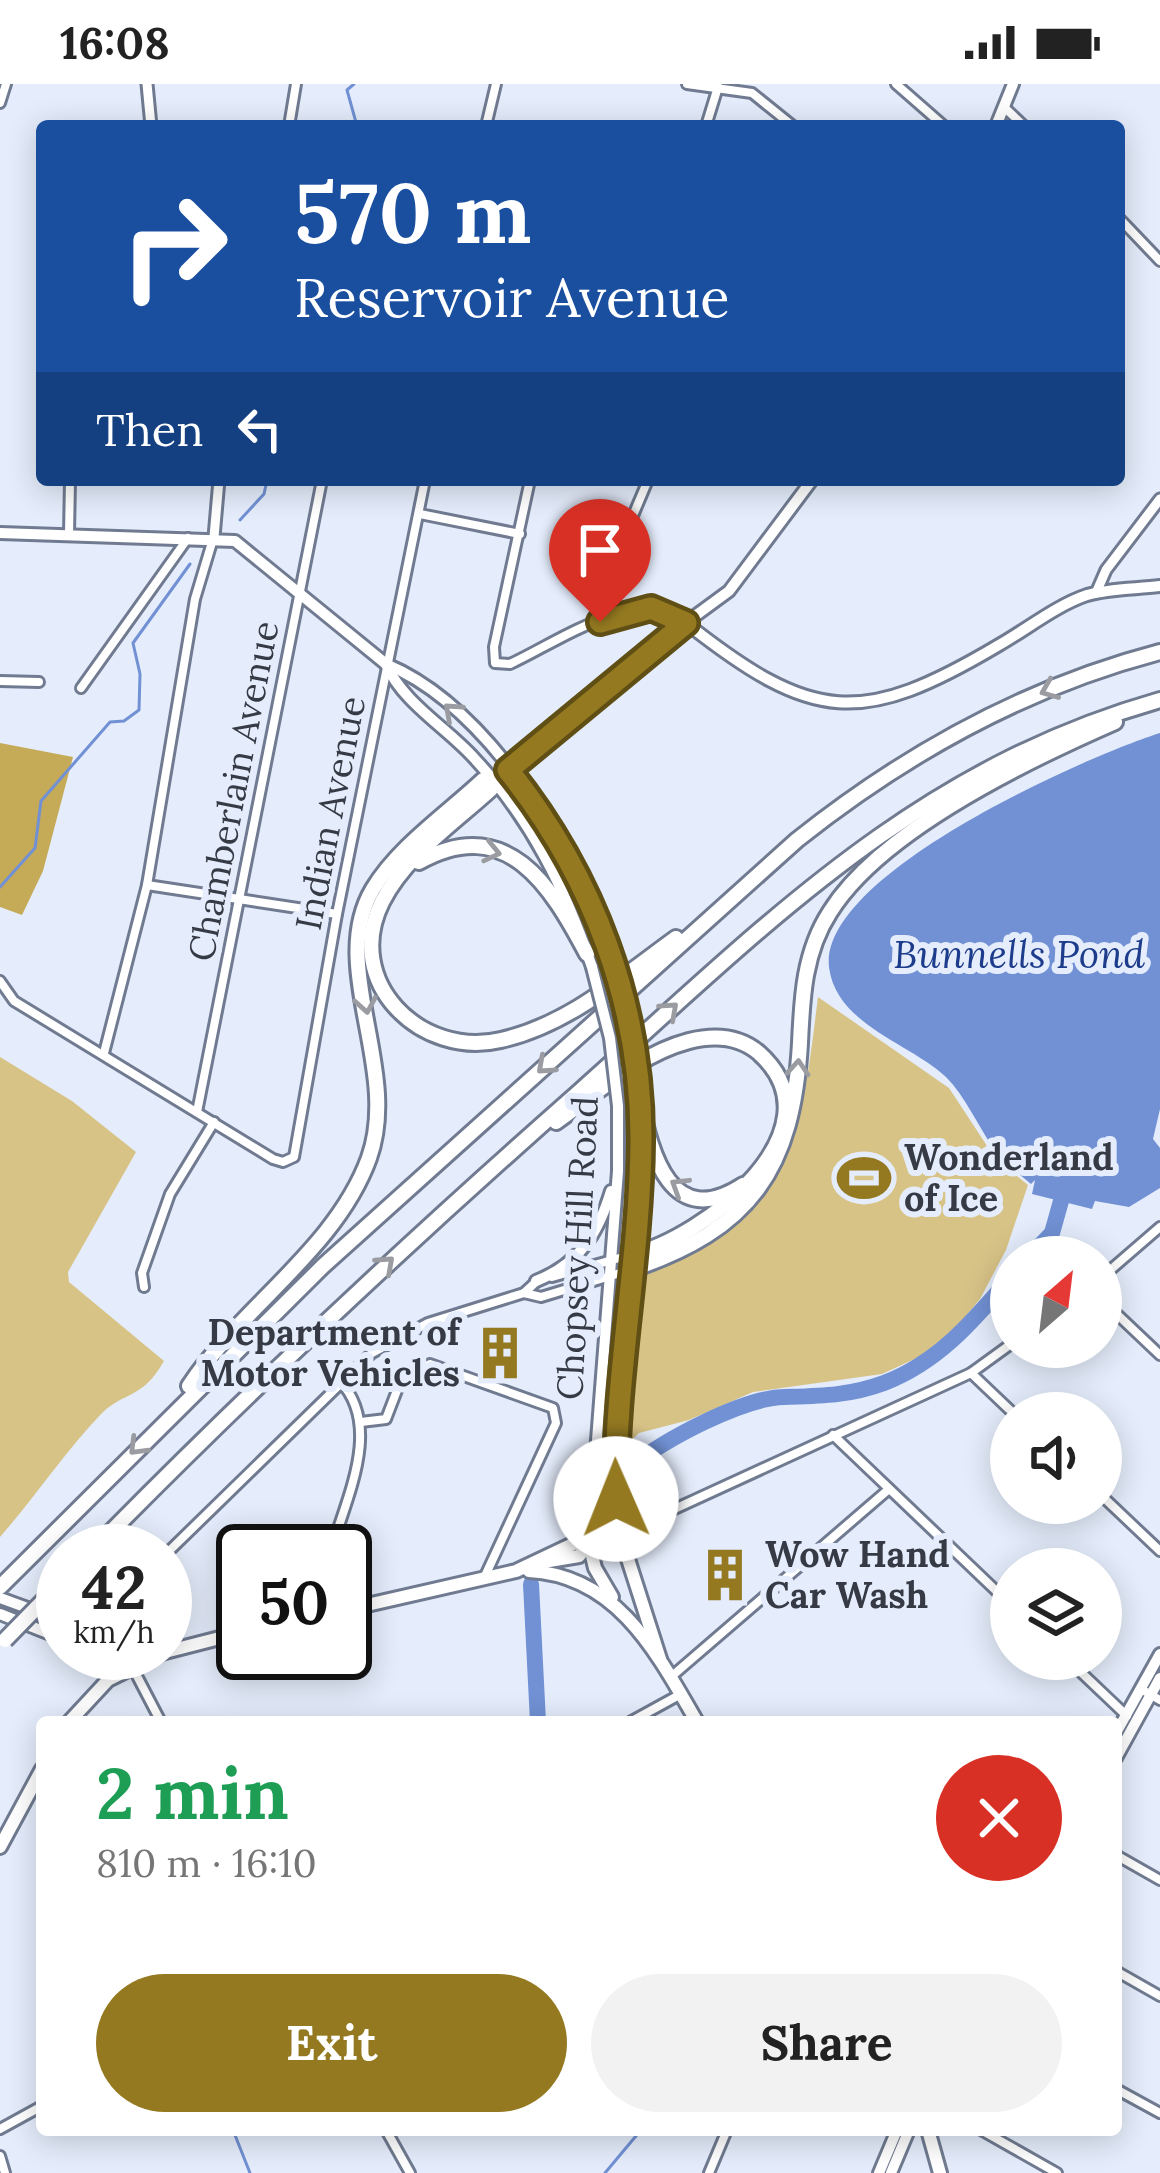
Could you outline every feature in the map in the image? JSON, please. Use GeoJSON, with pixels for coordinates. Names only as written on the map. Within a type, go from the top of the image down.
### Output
{"type":"FeatureCollection","features":[{"type":"Feature","properties":{"kind":"highway"},"geometry":{"type":"LineString","coordinates":[[3,1584],[361,1230],[821,821],[923,751],[1048,690],[1160,652]]}},
{"type":"Feature","properties":{"kind":"highway"},"geometry":{"type":"LineString","coordinates":[[119,1524],[279,1364],[489,1172],[877,834],[1019,751],[1160,702]]}},
{"type":"Feature","properties":{"kind":"highway"},"geometry":{"type":"LineString","coordinates":[[630,1262],[717,1231],[772,1169],[794,1111],[807,964],[827,915],[855,880],[995,779],[1160,702]]}},
{"type":"Feature","properties":{"kind":"highway"},"geometry":{"type":"LineString","coordinates":[[170,1414],[203,1366],[338,1214],[363,1173],[380,1098],[358,957],[362,914],[394,862],[483,780],[493,780],[491,789],[389,890]]}},
{"type":"Feature","properties":{"kind":"highway"},"geometry":{"type":"LineString","coordinates":[[590,960],[548,885],[504,853],[466,847],[436,853],[410,868],[389,890],[372,940],[384,992],[420,1030],[471,1044],[515,1036],[566,1014],[725,903]]}},
{"type":"Feature","properties":{"kind":"highway"},"geometry":{"type":"LineString","coordinates":[[489,1172],[647,1058],[689,1041],[719,1037],[754,1050],[780,1086],[781,1120],[763,1164],[710,1222],[630,1262]]}},
{"type":"Feature","properties":{"kind":"highway"},"geometry":{"type":"LineString","coordinates":[[639,1096],[656,1166],[682,1192],[706,1198],[729,1193],[763,1164]]}},
{"type":"Feature","properties":{"kind":"highway"},"geometry":{"type":"LineString","coordinates":[[3,1642],[36,1608]]}},
{"type":"Feature","properties":{"kind":"main road"},"geometry":{"type":"LineString","coordinates":[[999,120],[1013,84]]}},
{"type":"Feature","properties":{"kind":"main road"},"geometry":{"type":"LineString","coordinates":[[493,780],[744,576],[808,486]]}},
{"type":"Feature","properties":{"kind":"main road"},"geometry":{"type":"LineString","coordinates":[[0,532],[214,537]]}},
{"type":"Feature","properties":{"kind":"main road","name":"Chopsey Hill Road"},"geometry":{"type":"LineString","coordinates":[[214,537],[235,541],[386,664],[421,683],[508,770],[567,855],[610,954],[639,1096],[615,1423],[620,1534],[659,1659]]}},
{"type":"Feature","properties":{"kind":"main road"},"geometry":{"type":"LineString","coordinates":[[686,623],[743,667],[784,688],[828,700],[873,701],[925,688],[1096,593],[1160,586]]}},
{"type":"Feature","properties":{"kind":"main road","name":"Chopsey Hill Road"},"geometry":{"type":"LineString","coordinates":[[386,664],[395,686],[493,780],[556,872],[590,960],[610,1038],[618,1106],[618,1171],[589,1544],[595,1568],[620,1610]]}},
{"type":"Feature","properties":{"kind":"main road"},"geometry":{"type":"LineString","coordinates":[[536,1281],[568,1264],[589,1242],[618,1171]]}},
{"type":"Feature","properties":{"kind":"main road"},"geometry":{"type":"LineString","coordinates":[[372,1604],[516,1570],[543,1562],[554,1552],[620,1534]]}},
{"type":"Feature","properties":{"kind":"main road"},"geometry":{"type":"LineString","coordinates":[[516,1570],[580,1580],[620,1610],[659,1659],[694,1716]]}},
{"type":"Feature","properties":{"kind":"main road"},"geometry":{"type":"LineString","coordinates":[[0,1598],[36,1611]]}},
{"type":"Feature","properties":{"kind":"main road"},"geometry":{"type":"LineString","coordinates":[[0,1614],[36,1628]]}},
{"type":"Feature","properties":{"kind":"main road"},"geometry":{"type":"LineString","coordinates":[[1150,1694],[1160,1654]]}},
{"type":"Feature","properties":{"kind":"main road"},"geometry":{"type":"LineString","coordinates":[[1122,1727],[1160,1678]]}},
{"type":"Feature","properties":{"kind":"main road"},"geometry":{"type":"LineString","coordinates":[[74,1716],[107,1680]]}},
{"type":"Feature","properties":{"kind":"main road"},"geometry":{"type":"LineString","coordinates":[[1122,1742],[1131,1719]]}},
{"type":"Feature","properties":{"kind":"main road"},"geometry":{"type":"LineString","coordinates":[[0,1847],[36,1780]]}},
{"type":"Feature","properties":{"kind":"main road"},"geometry":{"type":"LineString","coordinates":[[879,2173],[894,2136]]}},
{"type":"Feature","properties":{"kind":"main road"},"geometry":{"type":"LineString","coordinates":[[891,2173],[906,2136]]}},
{"type":"Feature","properties":{"kind":"main road"},"geometry":{"type":"LineString","coordinates":[[930,2136],[940,2173]]}},
{"type":"Feature","properties":{"kind":"street"},"geometry":{"type":"LineString","coordinates":[[0,103],[6,84]]}},
{"type":"Feature","properties":{"kind":"street"},"geometry":{"type":"LineString","coordinates":[[148,84],[151,120]]}},
{"type":"Feature","properties":{"kind":"street"},"geometry":{"type":"LineString","coordinates":[[291,120],[296,84]]}},
{"type":"Feature","properties":{"kind":"street"},"geometry":{"type":"LineString","coordinates":[[487,120],[496,84]]}},
{"type":"Feature","properties":{"kind":"street"},"geometry":{"type":"LineString","coordinates":[[686,84],[760,96],[786,120]]}},
{"type":"Feature","properties":{"kind":"street"},"geometry":{"type":"LineString","coordinates":[[896,84],[937,120]]}},
{"type":"Feature","properties":{"kind":"street"},"geometry":{"type":"LineString","coordinates":[[708,120],[718,86]]}},
{"type":"Feature","properties":{"kind":"street"},"geometry":{"type":"LineString","coordinates":[[1004,107],[1018,120]]}},
{"type":"Feature","properties":{"kind":"street"},"geometry":{"type":"LineString","coordinates":[[1125,224],[1160,261]]}},
{"type":"Feature","properties":{"kind":"street"},"geometry":{"type":"LineString","coordinates":[[69,534],[70,486]]}},
{"type":"Feature","properties":{"kind":"street"},"geometry":{"type":"LineString","coordinates":[[104,1053],[147,885],[195,599],[214,537],[218,486]]}},
{"type":"Feature","properties":{"kind":"street","name":"Chamberlain Avenue"},"geometry":{"type":"LineString","coordinates":[[197,1112],[321,486]]}},
{"type":"Feature","properties":{"kind":"street","name":"Indian Avenue"},"geometry":{"type":"LineString","coordinates":[[214,1122],[273,1159],[283,1162],[294,1157],[337,914],[424,486]]}},
{"type":"Feature","properties":{"kind":"street"},"geometry":{"type":"LineString","coordinates":[[529,486],[493,651],[495,663],[510,664],[600,622],[651,608],[686,623]]}},
{"type":"Feature","properties":{"kind":"street"},"geometry":{"type":"LineString","coordinates":[[600,622],[604,582],[645,486]]}},
{"type":"Feature","properties":{"kind":"street"},"geometry":{"type":"LineString","coordinates":[[1096,593],[1102,577],[1160,499]]}},
{"type":"Feature","properties":{"kind":"street"},"geometry":{"type":"LineString","coordinates":[[420,514],[520,534]]}},
{"type":"Feature","properties":{"kind":"street"},"geometry":{"type":"LineString","coordinates":[[81,688],[188,536]]}},
{"type":"Feature","properties":{"kind":"street"},"geometry":{"type":"LineString","coordinates":[[0,681],[39,682]]}},
{"type":"Feature","properties":{"kind":"street"},"geometry":{"type":"LineString","coordinates":[[147,885],[337,914]]}},
{"type":"Feature","properties":{"kind":"street"},"geometry":{"type":"LineString","coordinates":[[0,981],[14,1001],[214,1122],[170,1194],[142,1274],[143,1287]]}},
{"type":"Feature","properties":{"kind":"street"},"geometry":{"type":"LineString","coordinates":[[1122,1259],[1160,1226]]}},
{"type":"Feature","properties":{"kind":"street"},"geometry":{"type":"LineString","coordinates":[[192,1528],[340,1381],[399,1336],[524,1293],[536,1281],[610,1260],[630,1262]]}},
{"type":"Feature","properties":{"kind":"street"},"geometry":{"type":"LineString","coordinates":[[524,1293],[541,1297],[608,1277],[630,1262]]}},
{"type":"Feature","properties":{"kind":"street"},"geometry":{"type":"LineString","coordinates":[[1122,1319],[1160,1355]]}},
{"type":"Feature","properties":{"kind":"street"},"geometry":{"type":"LineString","coordinates":[[620,1534],[971,1373],[990,1359]]}},
{"type":"Feature","properties":{"kind":"street"},"geometry":{"type":"LineString","coordinates":[[361,1422],[386,1419],[401,1380],[430,1364],[553,1408],[556,1423],[485,1577]]}},
{"type":"Feature","properties":{"kind":"street"},"geometry":{"type":"LineString","coordinates":[[971,1373],[991,1392]]}},
{"type":"Feature","properties":{"kind":"street"},"geometry":{"type":"LineString","coordinates":[[339,1524],[358,1455],[361,1422],[356,1401],[340,1381]]}},
{"type":"Feature","properties":{"kind":"street"},"geometry":{"type":"LineString","coordinates":[[833,1435],[990,1585]]}},
{"type":"Feature","properties":{"kind":"street"},"geometry":{"type":"LineString","coordinates":[[670,1677],[889,1489]]}},
{"type":"Feature","properties":{"kind":"street"},"geometry":{"type":"LineString","coordinates":[[1122,1516],[1160,1551]]}},
{"type":"Feature","properties":{"kind":"street"},"geometry":{"type":"LineString","coordinates":[[140,1680],[158,1716]]}},
{"type":"Feature","properties":{"kind":"street"},"geometry":{"type":"LineString","coordinates":[[1089,1680],[1131,1719]]}},
{"type":"Feature","properties":{"kind":"street"},"geometry":{"type":"LineString","coordinates":[[641,1716],[681,1694]]}},
{"type":"Feature","properties":{"kind":"street"},"geometry":{"type":"LineString","coordinates":[[1122,1858],[1160,1880]]}},
{"type":"Feature","properties":{"kind":"street"},"geometry":{"type":"LineString","coordinates":[[1122,1975],[1160,1996]]}},
{"type":"Feature","properties":{"kind":"street"},"geometry":{"type":"LineString","coordinates":[[1122,2092],[1160,2113]]}},
{"type":"Feature","properties":{"kind":"street"},"geometry":{"type":"LineString","coordinates":[[0,2128],[36,2109]]}},
{"type":"Feature","properties":{"kind":"street"},"geometry":{"type":"LineString","coordinates":[[389,2136],[410,2173]]}},
{"type":"Feature","properties":{"kind":"street"},"geometry":{"type":"LineString","coordinates":[[709,2173],[724,2136]]}},
{"type":"Feature","properties":{"kind":"street"},"geometry":{"type":"LineString","coordinates":[[992,2136],[1058,2173]]}},
{"type":"Feature","properties":{"kind":"street"},"geometry":{"type":"LineString","coordinates":[[0,2156],[5,2173]]}},
{"type":"Feature","properties":{"kind":"shaded area"},"geometry":{"type":"Polygon","coordinates":[[[0,743],[73,757],[43,871],[22,915],[0,907],[0,743]]]}},
{"type":"Feature","properties":{"kind":"shaded area"},"geometry":{"type":"Polygon","coordinates":[[[818,997],[949,1088],[995,1158],[1028,1185],[1011,1236],[990,1236],[990,1280],[955,1329],[919,1357],[882,1374],[753,1392],[689,1420],[639,1433],[621,1450],[630,1262],[716,1225],[767,1179],[795,1125],[818,997]]]}},
{"type":"Feature","properties":{"kind":"shaded area"},"geometry":{"type":"Polygon","coordinates":[[[0,1057],[72,1101],[136,1152],[68,1272],[69,1282],[164,1361],[140,1389],[101,1414],[0,1537],[0,1057]]]}},
{"type":"Feature","properties":{"kind":"water","name":"Bunnells Pond"},"geometry":{"type":"Polygon","coordinates":[[[1160,733],[1160,1109],[1153,1139],[1160,1148],[1160,1188],[1129,1207],[1095,1201],[1092,1209],[1032,1194],[1035,1180],[1031,1184],[1000,1157],[946,1077],[845,1004],[829,967],[837,931],[866,894],[910,858],[1021,793],[1160,733]]]}},
{"type":"Feature","properties":{"kind":"waterway"},"geometry":{"type":"LineString","coordinates":[[354,84],[347,90],[355,120]]}},
{"type":"Feature","properties":{"kind":"waterway"},"geometry":{"type":"LineString","coordinates":[[240,520],[266,486]]}},
{"type":"Feature","properties":{"kind":"waterway"},"geometry":{"type":"LineString","coordinates":[[0,887],[35,848],[41,801],[110,722],[124,721],[139,710],[140,674],[133,643],[190,564]]}},
{"type":"Feature","properties":{"kind":"waterway"},"geometry":{"type":"LineString","coordinates":[[1049,1236],[1061,1201]]}},
{"type":"Feature","properties":{"kind":"waterway"},"geometry":{"type":"LineString","coordinates":[[632,1466],[663,1444],[726,1412],[767,1399],[859,1391],[904,1374],[954,1338],[990,1301]]}},
{"type":"Feature","properties":{"kind":"waterway"},"geometry":{"type":"LineString","coordinates":[[531,1584],[538,1716]]}},
{"type":"Feature","properties":{"kind":"waterway"},"geometry":{"type":"LineString","coordinates":[[235,2136],[250,2173]]}},
{"type":"Feature","properties":{"kind":"waterway"},"geometry":{"type":"LineString","coordinates":[[605,2173],[636,2136]]}},
{"type":"Feature","properties":{"kind":"place","name":"Wonderland of Ice"},"geometry":{"type":"Point","coordinates":[864,1178]}},
{"type":"Feature","properties":{"kind":"place","name":"Department of Motor Vehicles"},"geometry":{"type":"Point","coordinates":[500,1353]}},
{"type":"Feature","properties":{"kind":"place","name":"Wow Hand Car Wash"},"geometry":{"type":"Point","coordinates":[725,1575]}},
{"type":"Feature","properties":{"kind":"route"},"geometry":{"type":"LineString","coordinates":[[600,622],[630,610],[651,608],[686,623],[635,660],[508,770],[550,828],[589,898],[617,974],[634,1053],[640,1162],[615,1423],[616,1499]]}}]}
